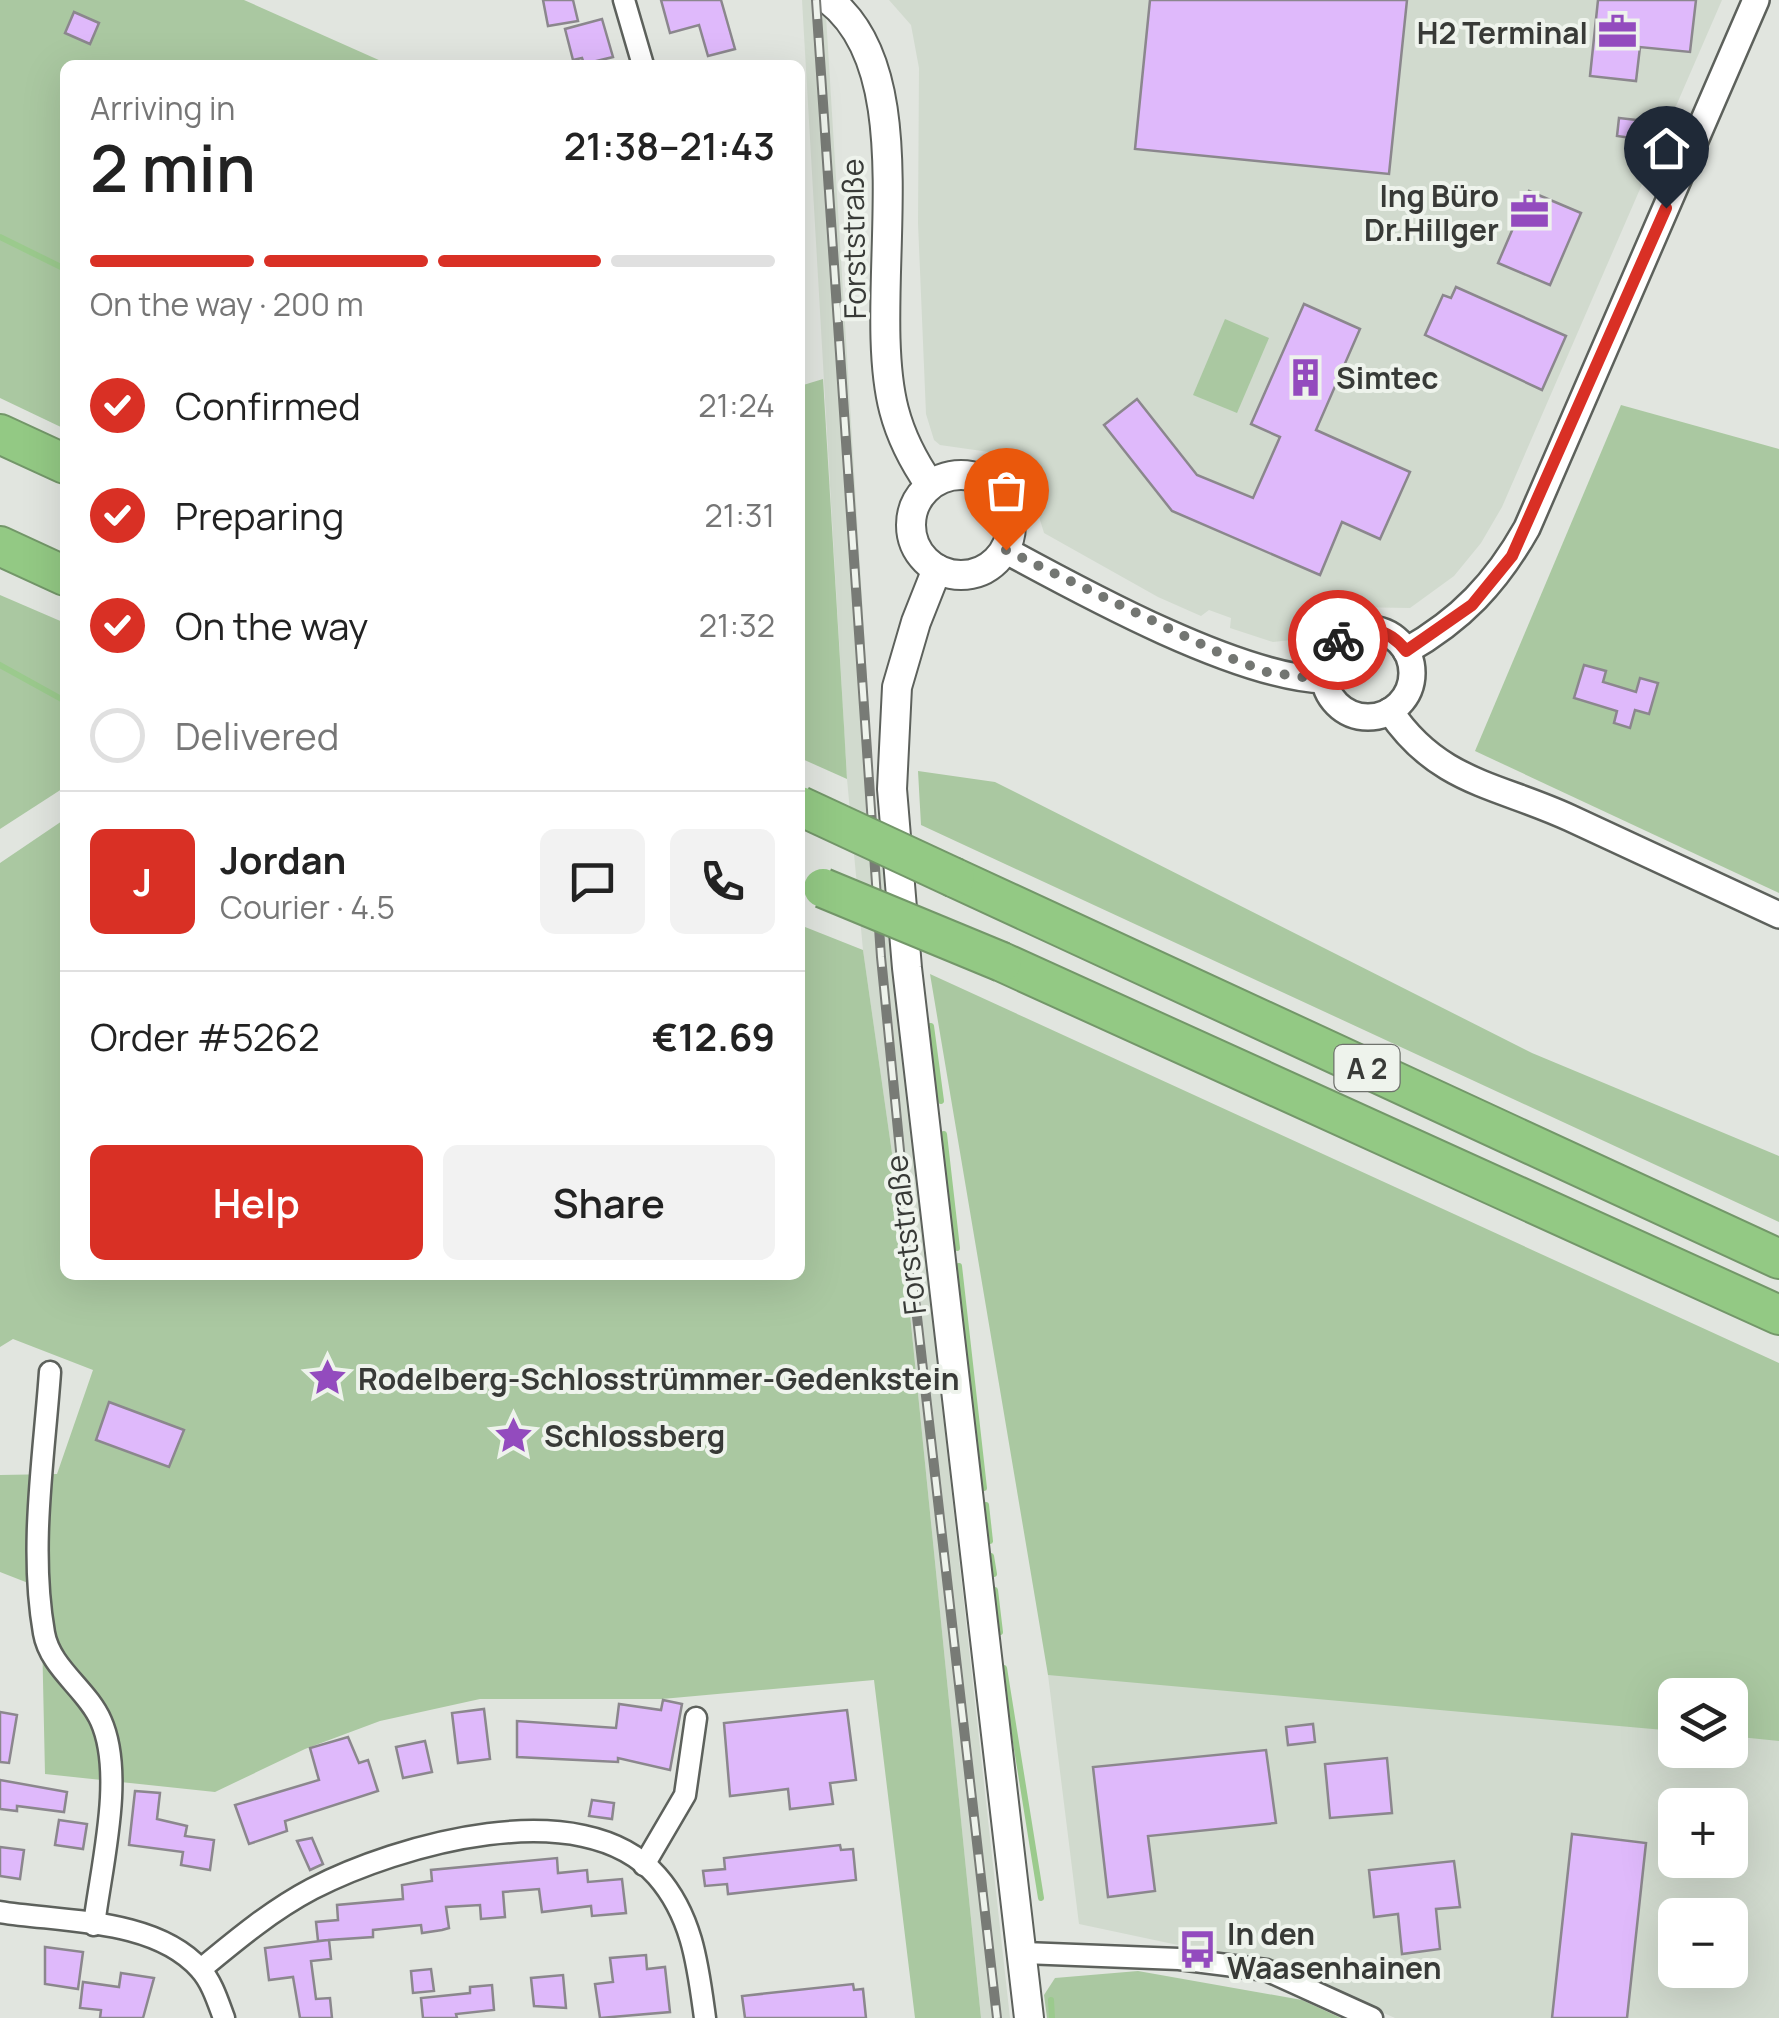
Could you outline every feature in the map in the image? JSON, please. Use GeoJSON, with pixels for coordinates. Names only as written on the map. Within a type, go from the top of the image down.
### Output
{"type":"FeatureCollection","features":[{"type":"Feature","properties":{"kind":"highway"},"geometry":{"type":"LineString","coordinates":[[0,434],[60,462]]}},
{"type":"Feature","properties":{"kind":"highway"},"geometry":{"type":"LineString","coordinates":[[0,546],[60,574]]}},
{"type":"Feature","properties":{"kind":"highway","name":"A 2"},"geometry":{"type":"LineString","coordinates":[[805,808],[1779,1259]]}},
{"type":"Feature","properties":{"kind":"highway","name":"A 2"},"geometry":{"type":"LineString","coordinates":[[812,883],[1002,962],[1779,1316]]}},
{"type":"Feature","properties":{"kind":"main road","name":"Forststraße"},"geometry":{"type":"LineString","coordinates":[[829,0],[854,23],[878,72],[884,118],[889,386],[901,433],[930,485]]}},
{"type":"Feature","properties":{"kind":"main road"},"geometry":{"type":"LineString","coordinates":[[953,475],[990,483],[1011,513],[1006,550],[980,572],[958,576],[937,569],[919,552],[911,529],[915,504],[930,485],[953,475]]}},
{"type":"Feature","properties":{"kind":"main road","name":"Forststraße"},"geometry":{"type":"LineString","coordinates":[[937,569],[916,622],[897,688],[892,789],[907,968],[1030,2018]]}},
{"type":"Feature","properties":{"kind":"street"},"geometry":{"type":"LineString","coordinates":[[624,0],[642,60]]}},
{"type":"Feature","properties":{"kind":"street"},"geometry":{"type":"LineString","coordinates":[[1406,651],[1472,605],[1494,582],[1528,528],[1756,0]]}},
{"type":"Feature","properties":{"kind":"street"},"geometry":{"type":"LineString","coordinates":[[1006,550],[1228,657],[1267,672],[1324,680]]}},
{"type":"Feature","properties":{"kind":"street"},"geometry":{"type":"LineString","coordinates":[[1358,630],[1390,635],[1406,651],[1411,670],[1409,689],[1390,711],[1370,717],[1349,713],[1332,699],[1324,680],[1331,648],[1358,630]]}},
{"type":"Feature","properties":{"kind":"street"},"geometry":{"type":"LineString","coordinates":[[1390,711],[1403,730],[1455,774],[1564,815],[1779,915]]}},
{"type":"Feature","properties":{"kind":"street"},"geometry":{"type":"LineString","coordinates":[[50,1372],[40,1526],[44,1635],[58,1664],[80,1687],[100,1718],[110,1744],[112,1770],[94,1926]]}},
{"type":"Feature","properties":{"kind":"street"},"geometry":{"type":"LineString","coordinates":[[644,1864],[685,1795],[696,1718]]}},
{"type":"Feature","properties":{"kind":"street"},"geometry":{"type":"LineString","coordinates":[[201,1969],[308,1891],[376,1861],[424,1847],[505,1833],[557,1834],[600,1841],[644,1864],[673,1899],[688,1928],[704,2018]]}},
{"type":"Feature","properties":{"kind":"street"},"geometry":{"type":"LineString","coordinates":[[0,1912],[94,1926],[158,1942],[201,1969],[224,2018]]}},
{"type":"Feature","properties":{"kind":"street"},"geometry":{"type":"LineString","coordinates":[[1024,1953],[1179,1959],[1266,1970],[1372,2018]]}},
{"type":"Feature","properties":{"kind":"shaded area"},"geometry":{"type":"Polygon","coordinates":[[[802,0],[825,0],[874,793],[1010,2018],[981,2018],[898,1195],[863,950],[847,779],[802,0]]]}},
{"type":"Feature","properties":{"kind":"shaded area"},"geometry":{"type":"Polygon","coordinates":[[[889,0],[1722,0],[1502,507],[1481,543],[1454,576],[1410,608],[1348,607],[1291,640],[1273,642],[1230,628],[1231,618],[1209,610],[1201,616],[1158,597],[1044,533],[1030,487],[1020,472],[989,452],[940,445],[934,440],[926,414],[918,223],[919,68],[911,25],[889,0]]]}},
{"type":"Feature","properties":{"kind":"shaded area"},"geometry":{"type":"Polygon","coordinates":[[[1056,1663],[1658,1726],[1658,1768],[1748,1768],[1748,1736],[1779,1739],[1779,2018],[1395,2018],[1277,1966],[1079,1924],[1048,1675],[1056,1663]]]}},
{"type":"Feature","properties":{"kind":"green space"},"geometry":{"type":"Polygon","coordinates":[[[0,0],[244,0],[379,60],[60,60],[60,427],[0,398],[0,0]]]}},
{"type":"Feature","properties":{"kind":"green space"},"geometry":{"type":"Polygon","coordinates":[[[1225,319],[1269,338],[1237,413],[1193,395],[1225,319]]]}},
{"type":"Feature","properties":{"kind":"green space"},"geometry":{"type":"Polygon","coordinates":[[[823,379],[847,779],[805,760],[805,384],[823,379]]]}},
{"type":"Feature","properties":{"kind":"green space"},"geometry":{"type":"Polygon","coordinates":[[[1621,405],[1779,449],[1779,893],[1475,751],[1621,405]]]}},
{"type":"Feature","properties":{"kind":"green space"},"geometry":{"type":"Polygon","coordinates":[[[0,595],[60,621],[60,790],[0,829],[0,595]]]}},
{"type":"Feature","properties":{"kind":"green space"},"geometry":{"type":"Polygon","coordinates":[[[918,771],[995,782],[1532,1053],[1779,1156],[1779,1222],[921,825],[918,771]]]}},
{"type":"Feature","properties":{"kind":"green space"},"geometry":{"type":"Polygon","coordinates":[[[60,822],[60,1280],[805,1280],[805,927],[863,950],[898,1195],[981,2018],[915,2018],[874,1680],[662,1699],[480,1699],[380,1721],[305,1749],[215,1792],[45,1774],[41,1588],[0,1572],[0,1475],[57,1474],[93,1370],[13,1339],[0,1347],[0,863],[60,822]]]}},
{"type":"Feature","properties":{"kind":"green space"},"geometry":{"type":"Polygon","coordinates":[[[930,974],[1779,1363],[1779,1741],[1748,1738],[1748,1678],[1658,1678],[1658,1729],[1048,1675],[930,974]]]}},
{"type":"Feature","properties":{"kind":"green space"},"geometry":{"type":"Polygon","coordinates":[[[1138,1971],[1302,2000],[1341,2018],[1047,2018],[1044,1995],[1055,1978],[1138,1971]]]}},
{"type":"Feature","properties":{"kind":"building"},"geometry":{"type":"Polygon","coordinates":[[[543,0],[573,0],[578,21],[548,26],[543,0]]]}},
{"type":"Feature","properties":{"kind":"building"},"geometry":{"type":"Polygon","coordinates":[[[661,0],[721,0],[735,49],[708,56],[699,25],[670,33],[661,0]]]}},
{"type":"Feature","properties":{"kind":"building"},"geometry":{"type":"Polygon","coordinates":[[[1150,0],[1407,0],[1389,174],[1135,149],[1150,0]]]}},
{"type":"Feature","properties":{"kind":"building","name":"H2 Terminal"},"geometry":{"type":"Polygon","coordinates":[[[1598,0],[1696,0],[1690,52],[1640,47],[1636,81],[1590,76],[1598,0]]]}},
{"type":"Feature","properties":{"kind":"building"},"geometry":{"type":"Polygon","coordinates":[[[74,12],[99,23],[90,44],[65,33],[74,12]]]}},
{"type":"Feature","properties":{"kind":"building"},"geometry":{"type":"Polygon","coordinates":[[[602,19],[613,57],[573,60],[565,29],[602,19]]]}},
{"type":"Feature","properties":{"kind":"building"},"geometry":{"type":"Polygon","coordinates":[[[1619,118],[1655,122],[1653,141],[1617,136],[1619,118]]]}},
{"type":"Feature","properties":{"kind":"building"},"geometry":{"type":"Polygon","coordinates":[[[1529,191],[1581,213],[1550,285],[1498,263],[1529,191]]]}},
{"type":"Feature","properties":{"kind":"building"},"geometry":{"type":"Polygon","coordinates":[[[1456,287],[1566,336],[1542,390],[1425,335],[1443,295],[1451,298],[1456,287]]]}},
{"type":"Feature","properties":{"kind":"building","name":"Simtec"},"geometry":{"type":"Polygon","coordinates":[[[1304,304],[1360,329],[1316,430],[1410,472],[1380,539],[1342,522],[1320,575],[1172,511],[1104,425],[1137,399],[1197,475],[1253,498],[1280,437],[1251,424],[1304,304]]]}},
{"type":"Feature","properties":{"kind":"building"},"geometry":{"type":"Polygon","coordinates":[[[1584,665],[1606,671],[1603,682],[1636,692],[1640,678],[1658,683],[1649,714],[1635,710],[1630,728],[1614,723],[1617,711],[1574,698],[1584,665]]]}},
{"type":"Feature","properties":{"kind":"building"},"geometry":{"type":"Polygon","coordinates":[[[109,1402],[184,1430],[169,1467],[96,1440],[109,1402]]]}},
{"type":"Feature","properties":{"kind":"building"},"geometry":{"type":"Polygon","coordinates":[[[663,1700],[682,1704],[670,1770],[618,1758],[618,1762],[517,1757],[517,1721],[616,1728],[619,1704],[661,1710],[663,1700]]]}},
{"type":"Feature","properties":{"kind":"building"},"geometry":{"type":"Polygon","coordinates":[[[484,1709],[490,1759],[458,1763],[452,1713],[484,1709]]]}},
{"type":"Feature","properties":{"kind":"building"},"geometry":{"type":"Polygon","coordinates":[[[847,1710],[856,1780],[830,1783],[833,1804],[790,1809],[788,1789],[730,1796],[724,1723],[847,1710]]]}},
{"type":"Feature","properties":{"kind":"building"},"geometry":{"type":"Polygon","coordinates":[[[0,1712],[17,1715],[9,1763],[0,1762],[0,1712]]]}},
{"type":"Feature","properties":{"kind":"building"},"geometry":{"type":"Polygon","coordinates":[[[1313,1724],[1315,1742],[1288,1745],[1286,1727],[1313,1724]]]}},
{"type":"Feature","properties":{"kind":"building"},"geometry":{"type":"Polygon","coordinates":[[[348,1737],[359,1763],[368,1760],[378,1791],[285,1821],[287,1831],[249,1844],[235,1805],[319,1780],[310,1748],[348,1737]]]}},
{"type":"Feature","properties":{"kind":"building"},"geometry":{"type":"Polygon","coordinates":[[[425,1741],[432,1772],[403,1778],[396,1747],[425,1741]]]}},
{"type":"Feature","properties":{"kind":"building"},"geometry":{"type":"Polygon","coordinates":[[[1266,1750],[1276,1823],[1148,1836],[1155,1891],[1108,1897],[1093,1767],[1266,1750]]]}},
{"type":"Feature","properties":{"kind":"building"},"geometry":{"type":"Polygon","coordinates":[[[1387,1758],[1392,1813],[1330,1818],[1325,1764],[1387,1758]]]}},
{"type":"Feature","properties":{"kind":"building"},"geometry":{"type":"Polygon","coordinates":[[[0,1780],[67,1792],[64,1812],[17,1806],[17,1811],[0,1809],[0,1780]]]}},
{"type":"Feature","properties":{"kind":"building"},"geometry":{"type":"Polygon","coordinates":[[[135,1791],[160,1793],[157,1819],[187,1826],[185,1836],[214,1840],[210,1870],[181,1865],[183,1852],[129,1845],[135,1791]]]}},
{"type":"Feature","properties":{"kind":"building"},"geometry":{"type":"Polygon","coordinates":[[[592,1800],[614,1803],[612,1819],[589,1816],[592,1800]]]}},
{"type":"Feature","properties":{"kind":"building"},"geometry":{"type":"Polygon","coordinates":[[[59,1820],[87,1824],[83,1849],[55,1845],[59,1820]]]}},
{"type":"Feature","properties":{"kind":"building"},"geometry":{"type":"Polygon","coordinates":[[[1572,1834],[1646,1843],[1627,2018],[1552,2018],[1572,1834]]]}},
{"type":"Feature","properties":{"kind":"building"},"geometry":{"type":"Polygon","coordinates":[[[312,1838],[323,1864],[310,1870],[297,1841],[312,1838]]]}},
{"type":"Feature","properties":{"kind":"building"},"geometry":{"type":"Polygon","coordinates":[[[840,1845],[841,1850],[853,1849],[856,1880],[728,1894],[727,1884],[705,1886],[703,1871],[725,1869],[724,1858],[840,1845]]]}},
{"type":"Feature","properties":{"kind":"building"},"geometry":{"type":"Polygon","coordinates":[[[0,1847],[24,1850],[20,1879],[0,1876],[0,1847]]]}},
{"type":"Feature","properties":{"kind":"building"},"geometry":{"type":"Polygon","coordinates":[[[557,1858],[558,1873],[587,1870],[588,1882],[622,1879],[626,1913],[592,1916],[591,1906],[542,1912],[539,1889],[503,1892],[505,1917],[481,1919],[480,1905],[446,1907],[449,1928],[442,1930],[422,1933],[421,1925],[373,1930],[373,1937],[329,1940],[331,1959],[311,1961],[316,1999],[330,1998],[332,2018],[300,2018],[293,1977],[269,1980],[265,1948],[328,1940],[318,1941],[316,1922],[338,1920],[337,1905],[403,1899],[402,1885],[432,1881],[431,1870],[557,1858]]]}},
{"type":"Feature","properties":{"kind":"building"},"geometry":{"type":"Polygon","coordinates":[[[1454,1861],[1460,1907],[1436,1909],[1440,1949],[1402,1954],[1398,1914],[1374,1917],[1369,1870],[1454,1861]]]}},
{"type":"Feature","properties":{"kind":"building"},"geometry":{"type":"Polygon","coordinates":[[[45,1947],[83,1952],[78,1989],[45,1984],[45,1947]]]}},
{"type":"Feature","properties":{"kind":"building"},"geometry":{"type":"Polygon","coordinates":[[[646,1955],[647,1969],[665,1967],[670,2012],[600,2018],[595,1984],[613,1982],[610,1958],[646,1955]]]}},
{"type":"Feature","properties":{"kind":"building"},"geometry":{"type":"Polygon","coordinates":[[[431,1969],[434,1991],[413,1993],[411,1971],[431,1969]]]}},
{"type":"Feature","properties":{"kind":"building"},"geometry":{"type":"Polygon","coordinates":[[[121,1973],[154,1978],[143,2018],[100,2018],[101,2010],[80,2008],[83,1982],[119,1987],[121,1973]]]}},
{"type":"Feature","properties":{"kind":"building"},"geometry":{"type":"Polygon","coordinates":[[[563,1975],[566,2008],[534,2006],[531,1978],[563,1975]]]}},
{"type":"Feature","properties":{"kind":"building"},"geometry":{"type":"Polygon","coordinates":[[[853,1984],[854,1990],[863,1989],[866,2018],[745,2018],[742,1996],[853,1984]]]}},
{"type":"Feature","properties":{"kind":"building"},"geometry":{"type":"Polygon","coordinates":[[[492,1985],[494,2010],[456,2014],[457,2018],[423,2018],[421,1998],[470,1993],[470,1987],[492,1985]]]}},
{"type":"Feature","properties":{"kind":"waterway"},"geometry":{"type":"LineString","coordinates":[[0,237],[60,267]]}},
{"type":"Feature","properties":{"kind":"waterway"},"geometry":{"type":"LineString","coordinates":[[0,665],[60,698]]}},
{"type":"Feature","properties":{"kind":"waterway"},"geometry":{"type":"LineString","coordinates":[[931,1026],[941,1101]]}},
{"type":"Feature","properties":{"kind":"waterway"},"geometry":{"type":"LineString","coordinates":[[944,1134],[957,1248]]}},
{"type":"Feature","properties":{"kind":"waterway"},"geometry":{"type":"LineString","coordinates":[[959,1266],[984,1488]]}},
{"type":"Feature","properties":{"kind":"waterway"},"geometry":{"type":"LineString","coordinates":[[986,1505],[990,1541]]}},
{"type":"Feature","properties":{"kind":"waterway"},"geometry":{"type":"LineString","coordinates":[[991,1556],[994,1574]]}},
{"type":"Feature","properties":{"kind":"waterway"},"geometry":{"type":"LineString","coordinates":[[995,1590],[1000,1632]]}},
{"type":"Feature","properties":{"kind":"waterway"},"geometry":{"type":"LineString","coordinates":[[1004,1668],[1041,1898]]}},
{"type":"Feature","properties":{"kind":"waterway"},"geometry":{"type":"LineString","coordinates":[[1051,2000],[1052,2018]]}},
{"type":"Feature","properties":{"kind":"railway"},"geometry":{"type":"LineString","coordinates":[[816,0],[881,957],[912,1273],[997,2018]]}},
{"type":"Feature","properties":{"kind":"way so far"},"geometry":{"type":"LineString","coordinates":[[1006,550],[1062,580],[1267,672],[1324,680],[1326,658],[1338,640]]}},
{"type":"Feature","properties":{"kind":"place","name":"H2 Terminal"},"geometry":{"type":"Point","coordinates":[1618,32]}},
{"type":"Feature","properties":{"kind":"place","name":"Ing Büro Dr.Hillger"},"geometry":{"type":"Point","coordinates":[1529,212]}},
{"type":"Feature","properties":{"kind":"place","name":"Simtec"},"geometry":{"type":"Point","coordinates":[1306,377]}},
{"type":"Feature","properties":{"kind":"place","name":"Rodelberg-Schlosstrümmer-Gedenkstein"},"geometry":{"type":"Point","coordinates":[328,1378]}},
{"type":"Feature","properties":{"kind":"place","name":"Schlossberg"},"geometry":{"type":"Point","coordinates":[514,1435]}},
{"type":"Feature","properties":{"kind":"place","name":"In den Waasenhainen"},"geometry":{"type":"Point","coordinates":[1197,1950]}},
{"type":"Feature","properties":{"kind":"route"},"geometry":{"type":"LineString","coordinates":[[1338,640],[1369,629],[1390,635],[1406,651],[1448,625],[1494,582],[1528,528],[1666,208]]}}]}
